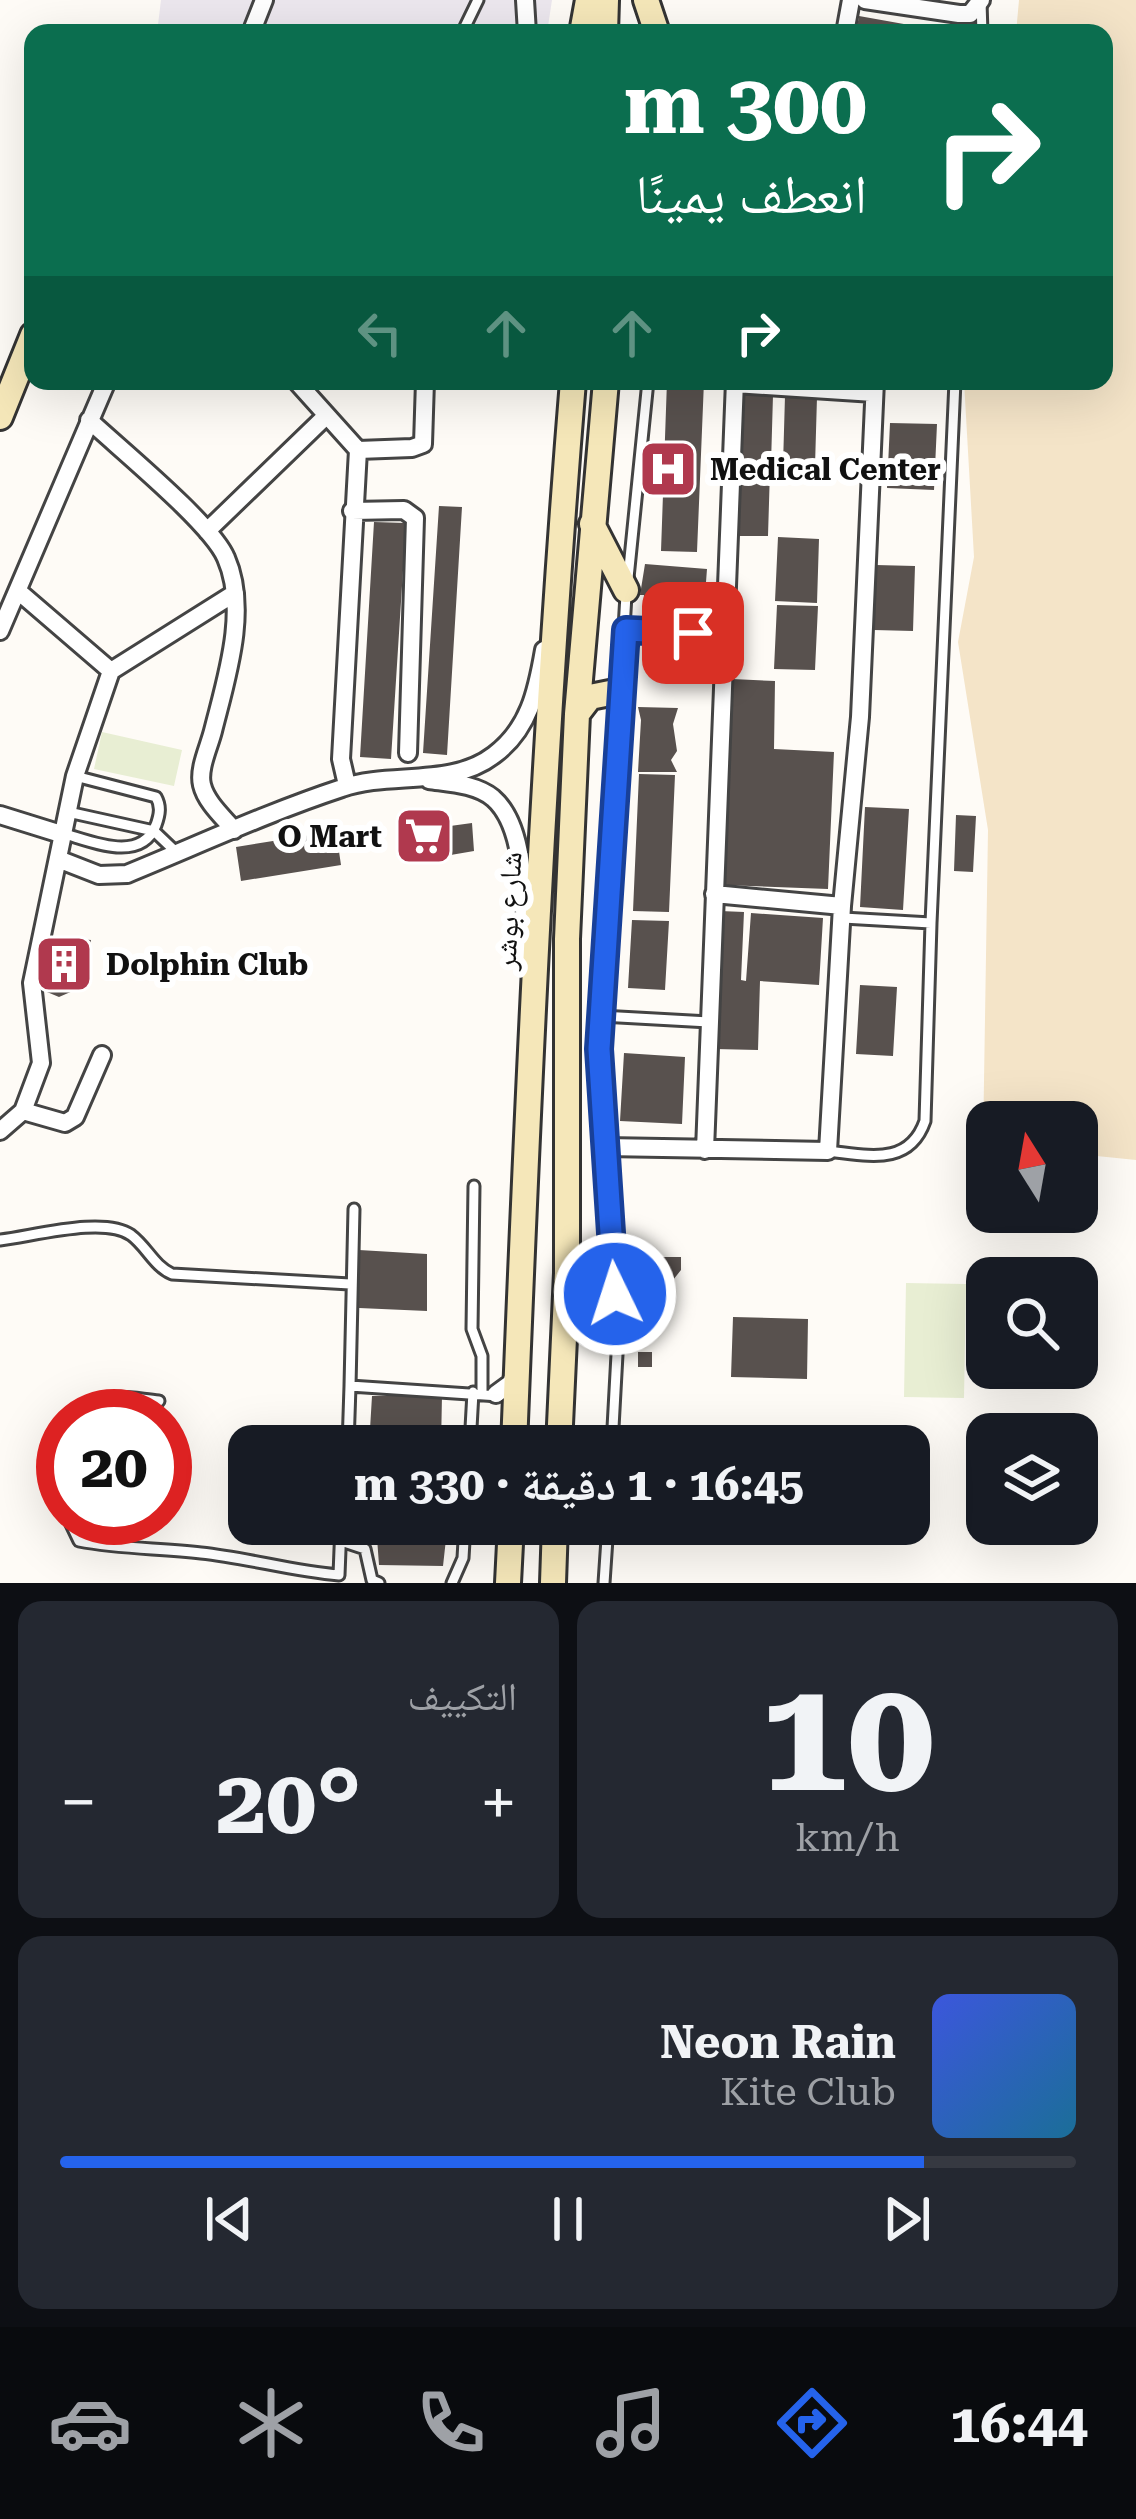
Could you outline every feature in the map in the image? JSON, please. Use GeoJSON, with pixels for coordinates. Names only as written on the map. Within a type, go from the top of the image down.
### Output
{"type":"FeatureCollection","features":[{"type":"Feature","properties":{"kind":"main road"},"geometry":{"type":"LineString","coordinates":[[0,417],[24,357]]}},
{"type":"Feature","properties":{"kind":"main road","name":"شارع بوشر"},"geometry":{"type":"LineString","coordinates":[[515,1425],[530,1051],[572,390]]}},
{"type":"Feature","properties":{"kind":"main road","name":"شارع بوشر"},"geometry":{"type":"LineString","coordinates":[[560,1425],[567,1273],[566,939],[577,714],[605,390]]}},
{"type":"Feature","properties":{"kind":"main road"},"geometry":{"type":"LineString","coordinates":[[592,524],[626,590]]}},
{"type":"Feature","properties":{"kind":"main road"},"geometry":{"type":"LineString","coordinates":[[577,714],[590,697],[620,691]]}},
{"type":"Feature","properties":{"kind":"main road"},"geometry":{"type":"LineString","coordinates":[[567,1273],[578,1325],[618,1336]]}},
{"type":"Feature","properties":{"kind":"main road"},"geometry":{"type":"LineString","coordinates":[[508,1583],[510,1545]]}},
{"type":"Feature","properties":{"kind":"main road"},"geometry":{"type":"LineString","coordinates":[[553,1583],[554,1545]]}},
{"type":"Feature","properties":{"kind":"street"},"geometry":{"type":"LineString","coordinates":[[865,0],[959,14],[970,14],[981,1]]}},
{"type":"Feature","properties":{"kind":"street"},"geometry":{"type":"LineString","coordinates":[[0,632],[103,390]]}},
{"type":"Feature","properties":{"kind":"street"},"geometry":{"type":"LineString","coordinates":[[304,390],[358,450],[423,444],[425,390]]}},
{"type":"Feature","properties":{"kind":"street"},"geometry":{"type":"LineString","coordinates":[[705,1150],[735,390]]}},
{"type":"Feature","properties":{"kind":"street"},"geometry":{"type":"LineString","coordinates":[[605,1147],[828,1151],[842,912],[860,717],[874,390]]}},
{"type":"Feature","properties":{"kind":"street"},"geometry":{"type":"LineString","coordinates":[[207,531],[326,416]]}},
{"type":"Feature","properties":{"kind":"street"},"geometry":{"type":"LineString","coordinates":[[89,420],[207,531],[226,556],[235,593],[225,682],[200,778],[211,803],[234,830]]}},
{"type":"Feature","properties":{"kind":"street"},"geometry":{"type":"LineString","coordinates":[[347,785],[341,759],[358,450]]}},
{"type":"Feature","properties":{"kind":"street"},"geometry":{"type":"LineString","coordinates":[[352,511],[404,510],[415,518],[408,753]]}},
{"type":"Feature","properties":{"kind":"street"},"geometry":{"type":"LineString","coordinates":[[58,859],[86,872],[113,876],[347,785],[480,765],[507,745],[524,723],[537,691],[558,560]]}},
{"type":"Feature","properties":{"kind":"street"},"geometry":{"type":"LineString","coordinates":[[18,591],[111,671]]}},
{"type":"Feature","properties":{"kind":"street"},"geometry":{"type":"LineString","coordinates":[[0,1131],[23,1111],[41,1063],[32,983],[75,776],[111,671],[235,593]]}},
{"type":"Feature","properties":{"kind":"street"},"geometry":{"type":"LineString","coordinates":[[626,630],[727,635]]}},
{"type":"Feature","properties":{"kind":"street"},"geometry":{"type":"LineString","coordinates":[[417,778],[471,787],[491,796],[519,842],[530,1051]]}},
{"type":"Feature","properties":{"kind":"street"},"geometry":{"type":"LineString","coordinates":[[0,815],[61,833]]}},
{"type":"Feature","properties":{"kind":"street"},"geometry":{"type":"LineString","coordinates":[[714,894],[842,912]]}},
{"type":"Feature","properties":{"kind":"street"},"geometry":{"type":"LineString","coordinates":[[23,1111],[65,1123],[75,1117],[102,1055]]}},
{"type":"Feature","properties":{"kind":"street"},"geometry":{"type":"LineString","coordinates":[[484,1393],[512,1383],[517,1365]]}},
{"type":"Feature","properties":{"kind":"lane"},"geometry":{"type":"LineString","coordinates":[[613,1425],[618,1336],[599,1049],[626,590],[647,390]]}},
{"type":"Feature","properties":{"kind":"lane"},"geometry":{"type":"LineString","coordinates":[[828,1151],[892,1154],[910,1147],[925,1120],[955,390]]}},
{"type":"Feature","properties":{"kind":"lane"},"geometry":{"type":"LineString","coordinates":[[61,833],[131,847],[154,831],[160,808],[156,796],[75,776]]}},
{"type":"Feature","properties":{"kind":"lane"},"geometry":{"type":"LineString","coordinates":[[67,812],[154,831],[177,854]]}},
{"type":"Feature","properties":{"kind":"lane"},"geometry":{"type":"LineString","coordinates":[[842,912],[931,922]]}},
{"type":"Feature","properties":{"kind":"lane"},"geometry":{"type":"LineString","coordinates":[[601,1016],[710,1022]]}},
{"type":"Feature","properties":{"kind":"lane"},"geometry":{"type":"LineString","coordinates":[[474,1186],[472,1329],[482,1356],[484,1393],[476,1425]]}},
{"type":"Feature","properties":{"kind":"lane"},"geometry":{"type":"LineString","coordinates":[[349,1425],[354,1209]]}},
{"type":"Feature","properties":{"kind":"lane"},"geometry":{"type":"LineString","coordinates":[[0,1240],[110,1225],[131,1236],[160,1269],[172,1274],[350,1284]]}},
{"type":"Feature","properties":{"kind":"lane"},"geometry":{"type":"LineString","coordinates":[[350,1386],[484,1393],[510,1405],[515,1417]]}},
{"type":"Feature","properties":{"kind":"lane"},"geometry":{"type":"LineString","coordinates":[[117,1545],[260,1560],[339,1579],[340,1545]]}},
{"type":"Feature","properties":{"kind":"lane"},"geometry":{"type":"LineString","coordinates":[[352,1545],[365,1549],[372,1580],[379,1583]]}},
{"type":"Feature","properties":{"kind":"lane"},"geometry":{"type":"LineString","coordinates":[[452,1583],[464,1545]]}},
{"type":"Feature","properties":{"kind":"lane"},"geometry":{"type":"LineString","coordinates":[[604,1583],[607,1545]]}},
{"type":"Feature","properties":{"kind":"shaded area"},"geometry":{"type":"Polygon","coordinates":[[[161,0],[552,0],[548,24],[158,24],[161,0]]]}},
{"type":"Feature","properties":{"kind":"sand"},"geometry":{"type":"Polygon","coordinates":[[[1019,0],[1136,0],[1136,1160],[1098,1156],[1098,1101],[984,1101],[988,830],[958,642],[974,557],[965,390],[1113,390],[1113,24],[1017,24],[1019,0]]]}},
{"type":"Feature","properties":{"kind":"green space"},"geometry":{"type":"Polygon","coordinates":[[[102,732],[182,750],[174,786],[94,769],[102,732]]]}},
{"type":"Feature","properties":{"kind":"green space"},"geometry":{"type":"Polygon","coordinates":[[[906,1283],[966,1284],[964,1398],[904,1397],[906,1283]]]}},
{"type":"Feature","properties":{"kind":"building"},"geometry":{"type":"Polygon","coordinates":[[[859,16],[904,24],[858,24],[859,16]]]}},
{"type":"Feature","properties":{"kind":"building"},"geometry":{"type":"Polygon","coordinates":[[[667,390],[704,390],[697,552],[661,551],[667,390]]]}},
{"type":"Feature","properties":{"kind":"building"},"geometry":{"type":"Polygon","coordinates":[[[741,394],[773,395],[771,464],[739,464],[741,394]]]}},
{"type":"Feature","properties":{"kind":"building"},"geometry":{"type":"Polygon","coordinates":[[[785,396],[817,397],[815,466],[783,465],[785,396]]]}},
{"type":"Feature","properties":{"kind":"building"},"geometry":{"type":"Polygon","coordinates":[[[890,423],[937,424],[934,490],[887,488],[890,423]]]}},
{"type":"Feature","properties":{"kind":"building"},"geometry":{"type":"Polygon","coordinates":[[[738,469],[770,470],[768,536],[736,536],[738,469]]]}},
{"type":"Feature","properties":{"kind":"building"},"geometry":{"type":"Polygon","coordinates":[[[439,506],[462,507],[447,755],[423,753],[439,506]]]}},
{"type":"Feature","properties":{"kind":"building"},"geometry":{"type":"Polygon","coordinates":[[[374,522],[406,523],[391,759],[360,757],[374,522]]]}},
{"type":"Feature","properties":{"kind":"building"},"geometry":{"type":"Polygon","coordinates":[[[778,537],[819,539],[817,603],[775,601],[778,537]]]}},
{"type":"Feature","properties":{"kind":"building"},"geometry":{"type":"Polygon","coordinates":[[[645,564],[707,569],[706,582],[710,582],[705,612],[643,607],[645,564]]]}},
{"type":"Feature","properties":{"kind":"building"},"geometry":{"type":"Polygon","coordinates":[[[876,565],[915,566],[913,631],[874,630],[876,565]]]}},
{"type":"Feature","properties":{"kind":"building"},"geometry":{"type":"Polygon","coordinates":[[[777,605],[818,606],[815,670],[774,669],[777,605]]]}},
{"type":"Feature","properties":{"kind":"building"},"geometry":{"type":"Polygon","coordinates":[[[732,679],[775,681],[774,749],[834,752],[828,889],[723,885],[732,679]]]}},
{"type":"Feature","properties":{"kind":"building"},"geometry":{"type":"Polygon","coordinates":[[[638,707],[678,708],[673,724],[677,751],[671,760],[677,772],[638,772],[638,707]]]}},
{"type":"Feature","properties":{"kind":"building"},"geometry":{"type":"Polygon","coordinates":[[[639,774],[675,775],[669,912],[633,911],[639,774]]]}},
{"type":"Feature","properties":{"kind":"building"},"geometry":{"type":"Polygon","coordinates":[[[865,807],[909,809],[903,910],[860,907],[865,807]]]}},
{"type":"Feature","properties":{"kind":"building"},"geometry":{"type":"Polygon","coordinates":[[[956,815],[976,816],[973,872],[954,871],[956,815]]]}},
{"type":"Feature","properties":{"kind":"building"},"geometry":{"type":"Polygon","coordinates":[[[472,823],[474,851],[404,863],[399,833],[472,823]]]}},
{"type":"Feature","properties":{"kind":"building"},"geometry":{"type":"Polygon","coordinates":[[[336,831],[341,865],[241,881],[236,847],[336,831]]]}},
{"type":"Feature","properties":{"kind":"building"},"geometry":{"type":"Polygon","coordinates":[[[720,911],[744,912],[741,980],[746,981],[751,913],[823,918],[819,985],[760,981],[758,1050],[715,1049],[720,911]]]}},
{"type":"Feature","properties":{"kind":"building"},"geometry":{"type":"Polygon","coordinates":[[[632,920],[669,921],[665,990],[628,988],[632,920]]]}},
{"type":"Feature","properties":{"kind":"building","name":"Dolphin Club"},"geometry":{"type":"Polygon","coordinates":[[[50,936],[91,940],[82,987],[59,997],[35,987],[50,936]]]}},
{"type":"Feature","properties":{"kind":"building"},"geometry":{"type":"Polygon","coordinates":[[[860,985],[897,987],[893,1056],[856,1054],[860,985]]]}},
{"type":"Feature","properties":{"kind":"building"},"geometry":{"type":"Polygon","coordinates":[[[624,1053],[685,1057],[682,1124],[620,1121],[624,1053]]]}},
{"type":"Feature","properties":{"kind":"building"},"geometry":{"type":"Polygon","coordinates":[[[359,1250],[427,1254],[427,1311],[359,1308],[359,1250]]]}},
{"type":"Feature","properties":{"kind":"building"},"geometry":{"type":"Polygon","coordinates":[[[646,1257],[681,1257],[681,1270],[673,1280],[661,1279],[658,1325],[640,1324],[641,1279],[654,1279],[646,1270],[646,1257]]]}},
{"type":"Feature","properties":{"kind":"building"},"geometry":{"type":"Polygon","coordinates":[[[733,1317],[808,1319],[807,1379],[731,1377],[733,1317]]]}},
{"type":"Feature","properties":{"kind":"building"},"geometry":{"type":"Polygon","coordinates":[[[638,1352],[652,1352],[652,1367],[638,1367],[638,1352]]]}},
{"type":"Feature","properties":{"kind":"building"},"geometry":{"type":"Polygon","coordinates":[[[442,1395],[441,1425],[370,1425],[372,1396],[442,1395]]]}},
{"type":"Feature","properties":{"kind":"building"},"geometry":{"type":"Polygon","coordinates":[[[378,1545],[445,1545],[443,1566],[379,1565],[378,1545]]]}},
{"type":"Feature","properties":{"kind":"place","name":"Medical Center"},"geometry":{"type":"Point","coordinates":[668,469]}},
{"type":"Feature","properties":{"kind":"place","name":"O Mart"},"geometry":{"type":"Point","coordinates":[424,836]}},
{"type":"Feature","properties":{"kind":"place","name":"Dolphin Club"},"geometry":{"type":"Point","coordinates":[64,964]}},
{"type":"Feature","properties":{"kind":"route"},"geometry":{"type":"LineString","coordinates":[[615,1294],[599,1049],[626,630],[693,633]]}}]}
